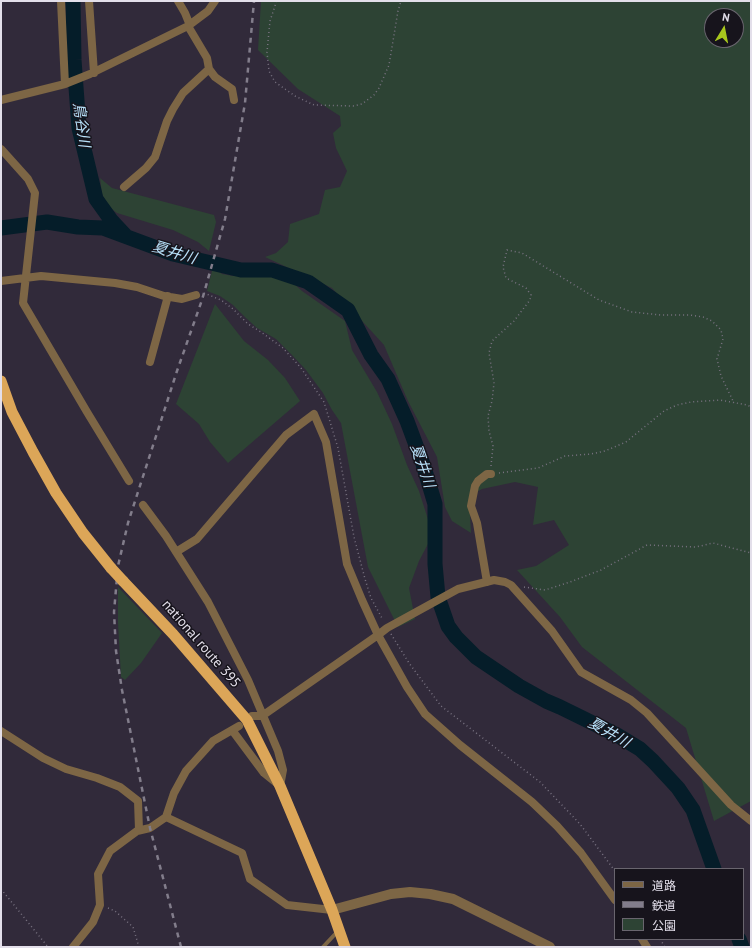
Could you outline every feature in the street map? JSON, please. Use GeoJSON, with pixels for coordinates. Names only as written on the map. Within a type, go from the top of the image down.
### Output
{"type":"FeatureCollection","features":[{"type":"Feature","properties":{"kind":"highway","name":"national route 395"},"geometry":{"type":"LineString","coordinates":[[1,381],[12,412],[33,452],[56,493],[83,533],[112,568],[174,634],[247,720],[280,786],[332,910],[345,947]]}},
{"type":"Feature","properties":{"kind":"street"},"geometry":{"type":"LineString","coordinates":[[61,1],[68,83]]}},
{"type":"Feature","properties":{"kind":"street"},"geometry":{"type":"LineString","coordinates":[[89,1],[92,74]]}},
{"type":"Feature","properties":{"kind":"street"},"geometry":{"type":"LineString","coordinates":[[178,1],[186,13],[189,23],[188,26],[207,58],[209,69],[214,77],[232,89],[234,100]]}},
{"type":"Feature","properties":{"kind":"street"},"geometry":{"type":"LineString","coordinates":[[1,100],[68,83],[92,74],[188,26],[208,11],[215,1]]}},
{"type":"Feature","properties":{"kind":"street"},"geometry":{"type":"LineString","coordinates":[[124,187],[146,168],[155,156],[167,121],[183,93],[209,69]]}},
{"type":"Feature","properties":{"kind":"street"},"geometry":{"type":"LineString","coordinates":[[1,149],[28,178],[35,193],[35,206],[26,274],[24,304],[86,412],[129,481]]}},
{"type":"Feature","properties":{"kind":"street"},"geometry":{"type":"LineString","coordinates":[[1,281],[26,274],[115,283],[137,287],[182,299],[200,294]]}},
{"type":"Feature","properties":{"kind":"street"},"geometry":{"type":"LineString","coordinates":[[150,362],[168,296]]}},
{"type":"Feature","properties":{"kind":"street"},"geometry":{"type":"LineString","coordinates":[[176,552],[197,539],[286,434],[314,414],[326,442],[347,564],[378,635],[407,687],[425,714],[460,745],[532,802],[557,826],[581,852],[614,899]]}},
{"type":"Feature","properties":{"kind":"street"},"geometry":{"type":"LineString","coordinates":[[483,583],[477,523],[471,506],[475,486],[478,481],[487,474],[491,474]]}},
{"type":"Feature","properties":{"kind":"street"},"geometry":{"type":"LineString","coordinates":[[73,947],[93,922],[100,905],[98,874],[110,851],[139,830],[150,828],[166,817],[174,794],[186,771],[213,741],[235,728],[264,773],[280,786],[283,770],[278,750],[262,716],[248,680],[208,602],[166,536],[143,505]]}},
{"type":"Feature","properties":{"kind":"street"},"geometry":{"type":"LineString","coordinates":[[252,716],[262,716],[387,628],[458,589],[494,580],[505,582],[511,585],[552,631],[581,672],[631,700],[647,713],[731,805],[751,820]]}},
{"type":"Feature","properties":{"kind":"street"},"geometry":{"type":"LineString","coordinates":[[1,731],[43,758],[66,769],[97,778],[120,787],[138,801],[139,830]]}},
{"type":"Feature","properties":{"kind":"street"},"geometry":{"type":"LineString","coordinates":[[166,817],[242,853],[250,879],[287,905],[332,910],[391,894],[410,892],[430,894],[452,899],[550,947]]}},
{"type":"Feature","properties":{"kind":"lane"},"geometry":{"type":"LineString","coordinates":[[323,947],[339,929]]}},
{"type":"Feature","properties":{"kind":"path"},"geometry":{"type":"LineString","coordinates":[[276,1],[276,6],[270,21],[267,52],[269,71],[275,82],[295,96],[314,105],[353,106],[362,104],[374,95],[379,88],[389,65],[400,1]]}},
{"type":"Feature","properties":{"kind":"path"},"geometry":{"type":"LineString","coordinates":[[734,403],[721,376],[717,359],[723,339],[721,330],[712,321],[703,317],[690,315],[661,315],[632,312],[599,300],[522,253],[507,250],[503,267],[506,278],[526,288],[531,295],[530,300],[514,321],[492,341],[489,353],[494,383],[492,402],[488,416],[489,431],[493,446],[491,474],[538,468],[565,456],[591,454],[605,451],[626,442],[664,411],[677,405],[691,402],[720,400],[751,407]]}},
{"type":"Feature","properties":{"kind":"path"},"geometry":{"type":"LineString","coordinates":[[200,294],[221,300],[233,309],[248,324],[282,348],[301,368],[324,402],[338,448],[354,537],[371,598],[387,628],[409,663],[441,706],[540,782],[580,824],[614,869]]}},
{"type":"Feature","properties":{"kind":"path"},"geometry":{"type":"LineString","coordinates":[[511,585],[545,590],[601,570],[647,545],[696,546],[714,543],[751,553]]}},
{"type":"Feature","properties":{"kind":"path"},"geometry":{"type":"LineString","coordinates":[[1,889],[48,947]]}},
{"type":"Feature","properties":{"kind":"path"},"geometry":{"type":"LineString","coordinates":[[100,905],[114,912],[132,928],[139,947]]}},
{"type":"Feature","properties":{"kind":"green space"},"geometry":{"type":"Polygon","coordinates":[[[261,1],[751,1],[751,801],[714,821],[686,728],[582,647],[560,617],[517,570],[536,566],[569,545],[554,520],[533,525],[538,487],[515,482],[482,489],[469,496],[471,533],[452,521],[445,507],[437,457],[408,401],[384,345],[332,288],[265,257],[276,253],[288,242],[290,224],[319,214],[325,190],[340,187],[347,171],[336,148],[333,133],[341,126],[340,116],[298,89],[258,50],[261,1]]]}},
{"type":"Feature","properties":{"kind":"green space"},"geometry":{"type":"Polygon","coordinates":[[[100,178],[112,188],[214,215],[216,222],[209,251],[198,242],[173,230],[117,213],[108,206],[102,194],[100,178]]]}},
{"type":"Feature","properties":{"kind":"green space"},"geometry":{"type":"Polygon","coordinates":[[[213,267],[222,274],[233,276],[266,274],[290,280],[302,291],[345,321],[352,350],[377,392],[392,424],[407,465],[419,491],[432,532],[409,588],[415,619],[398,627],[368,567],[341,423],[323,393],[306,370],[276,339],[257,328],[233,305],[220,296],[207,291],[213,267]]]}},
{"type":"Feature","properties":{"kind":"green space"},"geometry":{"type":"Polygon","coordinates":[[[215,304],[244,341],[268,360],[285,378],[300,401],[228,463],[210,442],[199,424],[176,404],[215,304]]]}},
{"type":"Feature","properties":{"kind":"green space"},"geometry":{"type":"Polygon","coordinates":[[[118,587],[162,633],[141,663],[125,680],[121,677],[118,587]]]}},
{"type":"Feature","properties":{"kind":"waterway","name":"鳥谷川"},"geometry":{"type":"LineString","coordinates":[[73,1],[74,60],[79,128],[96,199],[111,220],[125,235]]}},
{"type":"Feature","properties":{"kind":"waterway","name":"夏井川"},"geometry":{"type":"LineString","coordinates":[[1,228],[47,222],[78,227],[103,228],[173,254],[241,270],[272,270],[308,282],[348,310],[371,355],[388,379],[407,421],[423,464],[435,504],[435,564],[438,597],[448,626],[456,637],[476,657],[519,686],[546,701],[617,735],[640,749],[678,788],[693,810],[714,868]]}},
{"type":"Feature","properties":{"kind":"waterway","name":"夏井川"},"geometry":{"type":"LineString","coordinates":[[739,940],[742,947]]}},
{"type":"Feature","properties":{"kind":"railway"},"geometry":{"type":"LineString","coordinates":[[181,947],[150,828],[122,690],[116,651],[114,612],[118,566],[128,523],[177,371],[202,300],[225,219],[245,103],[254,1]]}}]}
